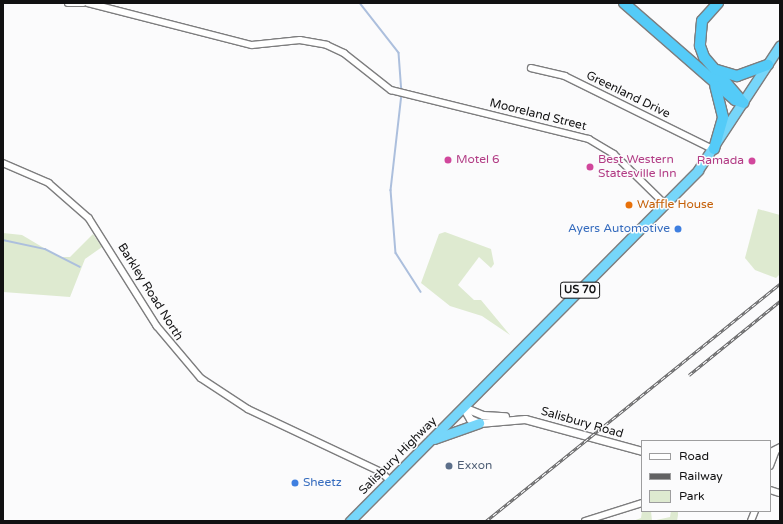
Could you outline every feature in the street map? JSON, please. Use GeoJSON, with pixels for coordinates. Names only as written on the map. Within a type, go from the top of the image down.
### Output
{"type":"FeatureCollection","features":[{"type":"Feature","properties":{"kind":"highway"},"geometry":{"type":"LineString","coordinates":[[624,3],[711,79],[744,103]]}},
{"type":"Feature","properties":{"kind":"highway"},"geometry":{"type":"LineString","coordinates":[[718,3],[702,21],[699,34],[704,57],[744,103]]}},
{"type":"Feature","properties":{"kind":"highway","name":"US 70"},"geometry":{"type":"LineString","coordinates":[[463,407],[665,204],[714,149],[780,45]]}},
{"type":"Feature","properties":{"kind":"highway"},"geometry":{"type":"LineString","coordinates":[[711,66],[737,76],[768,65]]}},
{"type":"Feature","properties":{"kind":"highway"},"geometry":{"type":"LineString","coordinates":[[711,79],[720,97],[723,117],[714,149]]}},
{"type":"Feature","properties":{"kind":"highway","name":"Salisbury Highway"},"geometry":{"type":"LineString","coordinates":[[350,521],[463,407]]}},
{"type":"Feature","properties":{"kind":"highway"},"geometry":{"type":"LineString","coordinates":[[431,440],[479,423]]}},
{"type":"Feature","properties":{"kind":"street"},"geometry":{"type":"LineString","coordinates":[[68,3],[83,3]]}},
{"type":"Feature","properties":{"kind":"street","name":"Mooreland Street"},"geometry":{"type":"LineString","coordinates":[[88,3],[252,45],[314,41],[344,53],[391,90],[589,139],[614,154],[665,204]]}},
{"type":"Feature","properties":{"kind":"street","name":"Greenland Drive"},"geometry":{"type":"LineString","coordinates":[[531,68],[565,76],[714,149]]}},
{"type":"Feature","properties":{"kind":"street","name":"Barkley Road North"},"geometry":{"type":"LineString","coordinates":[[3,163],[49,183],[89,218],[157,326],[201,378],[248,409],[381,472],[391,481]]}},
{"type":"Feature","properties":{"kind":"street"},"geometry":{"type":"LineString","coordinates":[[463,407],[470,419],[479,423]]}},
{"type":"Feature","properties":{"kind":"street","name":"Salisbury Road"},"geometry":{"type":"LineString","coordinates":[[463,407],[483,415],[552,424],[641,451]]}},
{"type":"Feature","properties":{"kind":"street","name":"Salisbury Road"},"geometry":{"type":"LineString","coordinates":[[479,423],[515,419]]}},
{"type":"Feature","properties":{"kind":"street"},"geometry":{"type":"LineString","coordinates":[[771,463],[775,449]]}},
{"type":"Feature","properties":{"kind":"street"},"geometry":{"type":"LineString","coordinates":[[585,521],[641,503]]}},
{"type":"Feature","properties":{"kind":"green space"},"geometry":{"type":"Polygon","coordinates":[[[758,209],[780,215],[780,274],[776,278],[755,270],[745,258],[758,209]]]}},
{"type":"Feature","properties":{"kind":"green space"},"geometry":{"type":"Polygon","coordinates":[[[445,232],[491,249],[494,264],[491,268],[479,257],[458,285],[474,300],[481,300],[510,335],[482,316],[450,306],[421,283],[439,234],[445,232]]]}},
{"type":"Feature","properties":{"kind":"green space"},"geometry":{"type":"Polygon","coordinates":[[[3,233],[22,235],[59,257],[70,257],[93,234],[102,247],[85,259],[70,297],[3,292],[3,233]]]}},
{"type":"Feature","properties":{"kind":"green space"},"geometry":{"type":"Polygon","coordinates":[[[642,512],[651,512],[652,521],[633,521],[641,518],[642,512]]]}},
{"type":"Feature","properties":{"kind":"green space"},"geometry":{"type":"Polygon","coordinates":[[[671,512],[678,512],[677,521],[652,521],[670,517],[671,512]]]}},
{"type":"Feature","properties":{"kind":"waterway"},"geometry":{"type":"LineString","coordinates":[[360,3],[399,53],[402,94],[391,190],[396,253],[421,292]]}},
{"type":"Feature","properties":{"kind":"waterway"},"geometry":{"type":"LineString","coordinates":[[3,240],[45,249],[80,267]]}},
{"type":"Feature","properties":{"kind":"railway"},"geometry":{"type":"LineString","coordinates":[[486,521],[780,284]]}},
{"type":"Feature","properties":{"kind":"railway"},"geometry":{"type":"LineString","coordinates":[[689,375],[780,301]]}},
{"type":"Feature","properties":{"kind":"place","name":"Motel 6"},"geometry":{"type":"Point","coordinates":[448,160]}},
{"type":"Feature","properties":{"kind":"place","name":"Ramada"},"geometry":{"type":"Point","coordinates":[752,161]}},
{"type":"Feature","properties":{"kind":"place","name":"Best Western Statesville Inn"},"geometry":{"type":"Point","coordinates":[590,167]}},
{"type":"Feature","properties":{"kind":"place","name":"Waffle House"},"geometry":{"type":"Point","coordinates":[629,205]}},
{"type":"Feature","properties":{"kind":"place","name":"Ayers Automotive"},"geometry":{"type":"Point","coordinates":[678,229]}},
{"type":"Feature","properties":{"kind":"place","name":"Exxon"},"geometry":{"type":"Point","coordinates":[449,466]}},
{"type":"Feature","properties":{"kind":"place","name":"Sheetz"},"geometry":{"type":"Point","coordinates":[295,483]}}]}
